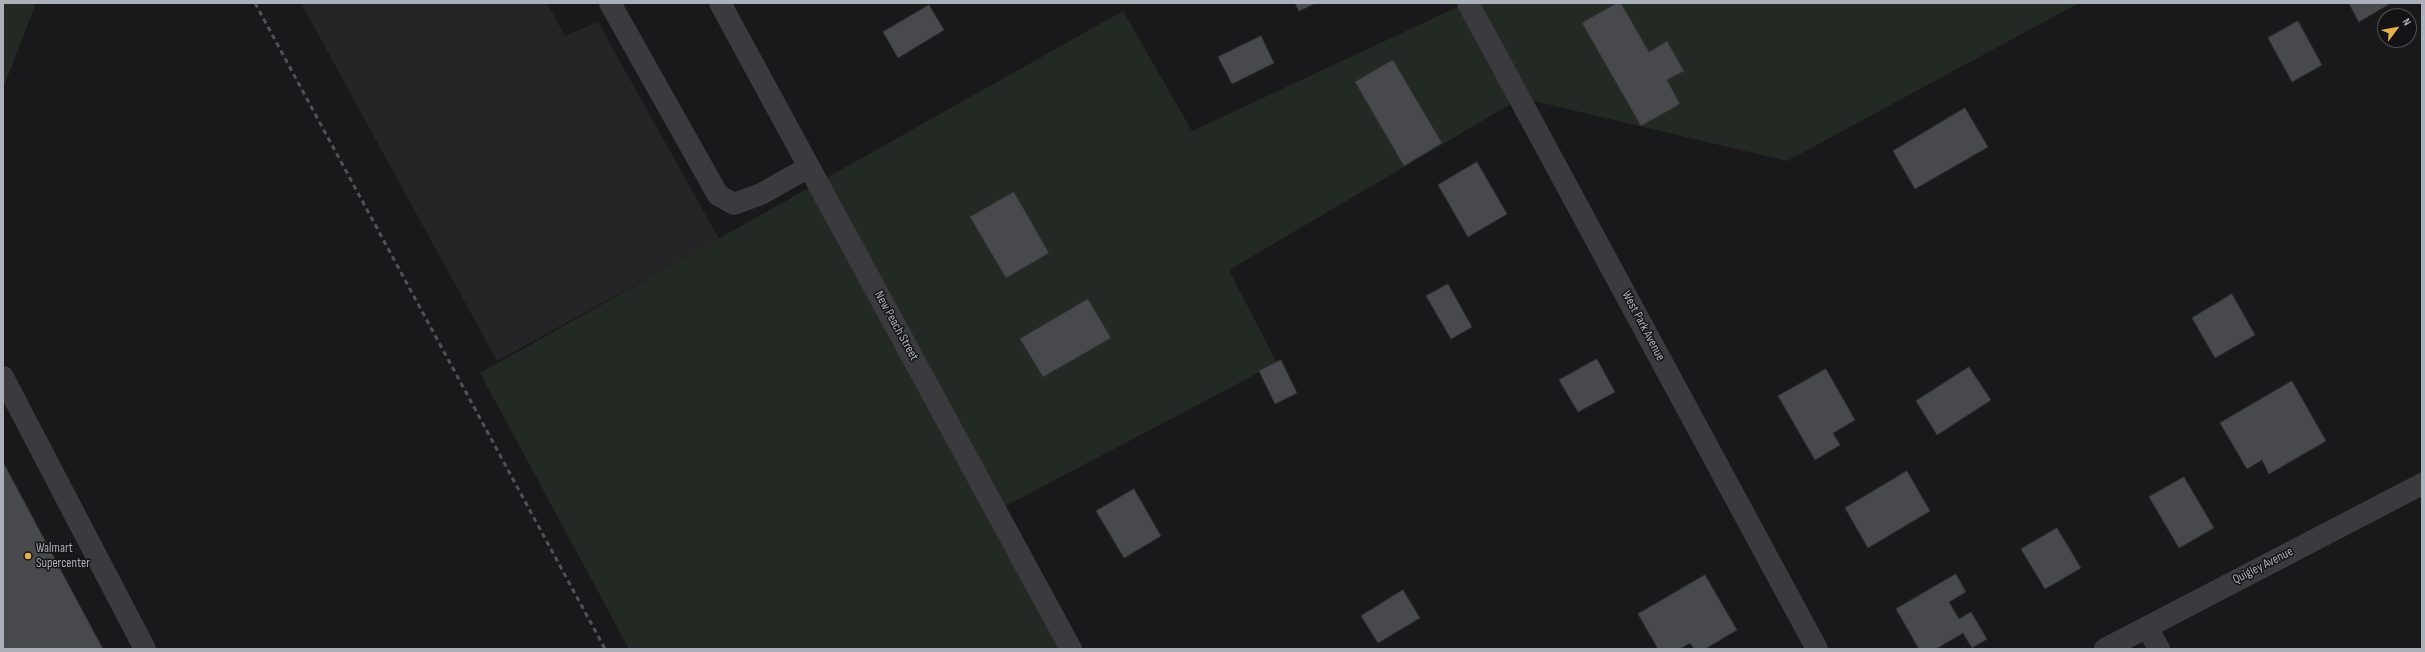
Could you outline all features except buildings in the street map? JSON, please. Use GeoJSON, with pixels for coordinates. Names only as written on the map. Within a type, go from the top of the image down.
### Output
{"type":"FeatureCollection","features":[{"type":"Feature","properties":{"kind":"street"},"geometry":{"type":"LineString","coordinates":[[610,3],[718,195],[734,204],[761,194],[809,167]]}},
{"type":"Feature","properties":{"kind":"street","name":"New Peach Street"},"geometry":{"type":"LineString","coordinates":[[720,3],[1071,649]]}},
{"type":"Feature","properties":{"kind":"street","name":"West Park Avenue"},"geometry":{"type":"LineString","coordinates":[[1468,3],[1817,649]]}},
{"type":"Feature","properties":{"kind":"street"},"geometry":{"type":"LineString","coordinates":[[3,377],[145,649]]}},
{"type":"Feature","properties":{"kind":"street","name":"Quigley Avenue"},"geometry":{"type":"LineString","coordinates":[[2110,648],[2147,627],[2422,484]]}},
{"type":"Feature","properties":{"kind":"street"},"geometry":{"type":"LineString","coordinates":[[2147,627],[2159,649]]}},
{"type":"Feature","properties":{"kind":"shaded area"},"geometry":{"type":"Polygon","coordinates":[[[3,3],[36,3],[3,89],[3,3]]]}},
{"type":"Feature","properties":{"kind":"shaded area"},"geometry":{"type":"Polygon","coordinates":[[[301,3],[547,3],[565,36],[598,22],[719,239],[497,361],[301,3]]]}},
{"type":"Feature","properties":{"kind":"shaded area"},"geometry":{"type":"Polygon","coordinates":[[[1466,3],[2079,3],[1787,161],[1521,98],[1229,270],[1277,363],[1000,509],[1075,649],[629,649],[480,373],[1123,11],[1192,131],[1466,3]]]}},
{"type":"Feature","properties":{"kind":"railway"},"geometry":{"type":"LineString","coordinates":[[255,3],[605,649]]}},
{"type":"Feature","properties":{"kind":"place","name":"Walmart Supercenter"},"geometry":{"type":"Point","coordinates":[28,556]}}]}
